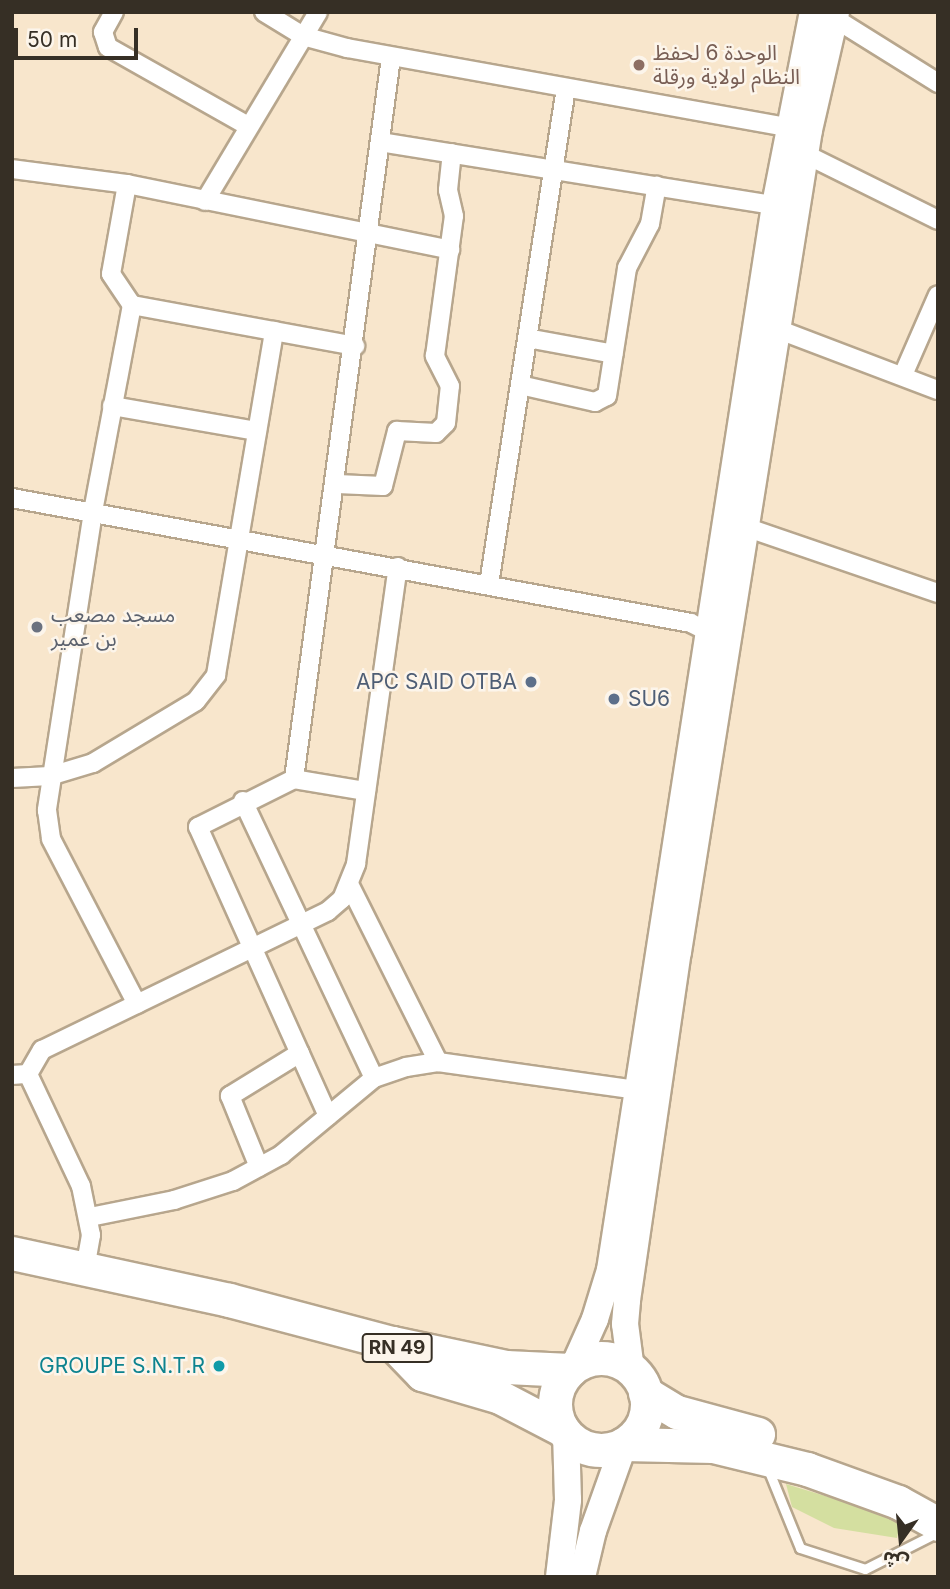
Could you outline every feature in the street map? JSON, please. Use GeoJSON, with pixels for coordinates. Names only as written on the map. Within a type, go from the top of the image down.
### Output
{"type":"FeatureCollection","features":[{"type":"Feature","properties":{"kind":"highway","name":"RN 49"},"geometry":{"type":"LineString","coordinates":[[12,1253],[85,1268],[392,1343],[506,1367],[572,1368]]}},
{"type":"Feature","properties":{"kind":"highway","name":"RN 49"},"geometry":{"type":"LineString","coordinates":[[12,1263],[51,1260]]}},
{"type":"Feature","properties":{"kind":"highway","name":"RN 49"},"geometry":{"type":"LineString","coordinates":[[392,1343],[422,1374],[500,1396],[564,1432]]}},
{"type":"Feature","properties":{"kind":"highway"},"geometry":{"type":"LineString","coordinates":[[938,1498],[848,1460],[677,1412],[603,1358],[572,1368],[556,1392],[557,1418],[564,1432],[587,1448],[624,1444],[701,1445],[764,1458],[853,1483],[938,1524]]}},
{"type":"Feature","properties":{"kind":"highway"},"geometry":{"type":"LineString","coordinates":[[624,1444],[645,1416],[638,1381]]}},
{"type":"Feature","properties":{"kind":"main road"},"geometry":{"type":"LineString","coordinates":[[638,1381],[625,1324],[627,1300],[714,627],[775,205],[790,128],[828,14]]}},
{"type":"Feature","properties":{"kind":"main road"},"geometry":{"type":"LineString","coordinates":[[572,1368],[596,1320],[610,1270],[636,1090],[714,627],[745,527],[828,14]]}},
{"type":"Feature","properties":{"kind":"main road"},"geometry":{"type":"LineString","coordinates":[[559,1577],[568,1500],[564,1432]]}},
{"type":"Feature","properties":{"kind":"main road"},"geometry":{"type":"LineString","coordinates":[[582,1577],[593,1531],[624,1444]]}},
{"type":"Feature","properties":{"kind":"street"},"geometry":{"type":"LineString","coordinates":[[114,12],[103,32],[108,47],[248,126]]}},
{"type":"Feature","properties":{"kind":"street"},"geometry":{"type":"LineString","coordinates":[[264,12],[303,36],[391,58],[790,128]]}},
{"type":"Feature","properties":{"kind":"street"},"geometry":{"type":"LineString","coordinates":[[205,201],[318,12]]}},
{"type":"Feature","properties":{"kind":"street"},"geometry":{"type":"LineString","coordinates":[[828,14],[937,79]]}},
{"type":"Feature","properties":{"kind":"street"},"geometry":{"type":"LineString","coordinates":[[294,779],[337,484],[391,58]]}},
{"type":"Feature","properties":{"kind":"street"},"geometry":{"type":"LineString","coordinates":[[489,584],[566,89]]}},
{"type":"Feature","properties":{"kind":"street"},"geometry":{"type":"LineString","coordinates":[[380,142],[775,205]]}},
{"type":"Feature","properties":{"kind":"street"},"geometry":{"type":"LineString","coordinates":[[337,484],[383,486],[397,431],[442,431],[450,386],[435,356],[454,216],[448,190],[452,153]]}},
{"type":"Feature","properties":{"kind":"street"},"geometry":{"type":"LineString","coordinates":[[805,154],[938,220]]}},
{"type":"Feature","properties":{"kind":"street"},"geometry":{"type":"LineString","coordinates":[[12,169],[127,184],[369,236],[450,250]]}},
{"type":"Feature","properties":{"kind":"street"},"geometry":{"type":"LineString","coordinates":[[127,184],[111,274],[132,305],[93,512],[50,776],[51,839],[137,1004]]}},
{"type":"Feature","properties":{"kind":"street"},"geometry":{"type":"LineString","coordinates":[[520,385],[603,401],[614,354],[627,268],[650,224],[657,186]]}},
{"type":"Feature","properties":{"kind":"street"},"geometry":{"type":"LineString","coordinates":[[903,375],[938,295]]}},
{"type":"Feature","properties":{"kind":"street"},"geometry":{"type":"LineString","coordinates":[[132,305],[355,346]]}},
{"type":"Feature","properties":{"kind":"street"},"geometry":{"type":"LineString","coordinates":[[777,329],[938,390]]}},
{"type":"Feature","properties":{"kind":"street"},"geometry":{"type":"LineString","coordinates":[[12,778],[50,776],[93,764],[196,701],[219,665],[274,331]]}},
{"type":"Feature","properties":{"kind":"street"},"geometry":{"type":"LineString","coordinates":[[527,338],[614,354]]}},
{"type":"Feature","properties":{"kind":"street"},"geometry":{"type":"LineString","coordinates":[[112,406],[257,431]]}},
{"type":"Feature","properties":{"kind":"street"},"geometry":{"type":"LineString","coordinates":[[12,498],[398,566],[714,627]]}},
{"type":"Feature","properties":{"kind":"street"},"geometry":{"type":"LineString","coordinates":[[745,527],[938,593]]}},
{"type":"Feature","properties":{"kind":"street"},"geometry":{"type":"LineString","coordinates":[[85,1268],[90,1217],[82,1186],[20,1074],[42,1050],[328,911],[350,886],[398,566]]}},
{"type":"Feature","properties":{"kind":"street"},"geometry":{"type":"LineString","coordinates":[[328,1116],[253,948],[198,834],[202,821],[294,779],[366,791]]}},
{"type":"Feature","properties":{"kind":"street"},"geometry":{"type":"LineString","coordinates":[[243,801],[374,1078]]}},
{"type":"Feature","properties":{"kind":"street"},"geometry":{"type":"LineString","coordinates":[[350,886],[438,1062]]}},
{"type":"Feature","properties":{"kind":"street"},"geometry":{"type":"LineString","coordinates":[[259,1167],[230,1096],[300,1053]]}},
{"type":"Feature","properties":{"kind":"street"},"geometry":{"type":"LineString","coordinates":[[90,1217],[174,1200],[233,1181],[259,1167],[374,1078],[438,1062],[636,1090]]}},
{"type":"Feature","properties":{"kind":"lane"},"geometry":{"type":"LineString","coordinates":[[764,1458],[800,1548],[865,1569],[938,1532]]}},
{"type":"Feature","properties":{"kind":"green space"},"geometry":{"type":"Polygon","coordinates":[[[786,1484],[901,1519],[897,1538],[834,1528],[792,1507],[786,1484]]]}},
{"type":"Feature","properties":{"kind":"place","name":"الوحدة 6 لحفظ النظام لولاية ورقلة"},"geometry":{"type":"Point","coordinates":[639,65]}},
{"type":"Feature","properties":{"kind":"place","name":"مسجد مصعب بن عمير"},"geometry":{"type":"Point","coordinates":[37,627]}},
{"type":"Feature","properties":{"kind":"place","name":"APC SAID OTBA"},"geometry":{"type":"Point","coordinates":[531,682]}},
{"type":"Feature","properties":{"kind":"place","name":"SU6"},"geometry":{"type":"Point","coordinates":[614,699]}},
{"type":"Feature","properties":{"kind":"place","name":"GROUPE S.N.T.R"},"geometry":{"type":"Point","coordinates":[219,1366]}}]}
